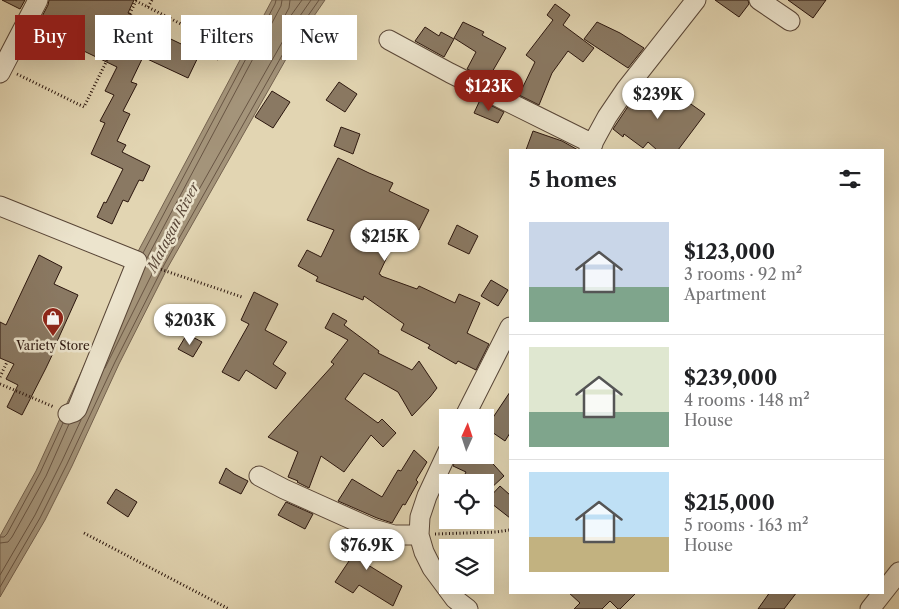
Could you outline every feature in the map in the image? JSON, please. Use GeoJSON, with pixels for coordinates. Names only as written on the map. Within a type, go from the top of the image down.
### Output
{"type":"FeatureCollection","features":[{"type":"Feature","properties":{"kind":"street"},"geometry":{"type":"LineString","coordinates":[[2,70],[38,0]]}},
{"type":"Feature","properties":{"kind":"street"},"geometry":{"type":"LineString","coordinates":[[389,40],[591,147],[607,117],[626,89],[696,0]]}},
{"type":"Feature","properties":{"kind":"street"},"geometry":{"type":"LineString","coordinates":[[759,0],[790,21]]}},
{"type":"Feature","properties":{"kind":"street"},"geometry":{"type":"LineString","coordinates":[[0,206],[137,261],[77,409],[68,414]]}},
{"type":"Feature","properties":{"kind":"street"},"geometry":{"type":"LineString","coordinates":[[469,409],[509,329]]}},
{"type":"Feature","properties":{"kind":"street"},"geometry":{"type":"LineString","coordinates":[[442,464],[420,517],[419,536],[432,568],[457,606]]}},
{"type":"Feature","properties":{"kind":"street"},"geometry":{"type":"LineString","coordinates":[[259,476],[373,529],[394,535],[419,536]]}},
{"type":"Feature","properties":{"kind":"street"},"geometry":{"type":"LineString","coordinates":[[884,591],[899,572]]}},
{"type":"Feature","properties":{"kind":"street"},"geometry":{"type":"LineString","coordinates":[[870,609],[882,594]]}},
{"type":"Feature","properties":{"kind":"path"},"geometry":{"type":"LineString","coordinates":[[148,7],[152,0]]}},
{"type":"Feature","properties":{"kind":"path"},"geometry":{"type":"LineString","coordinates":[[2,70],[84,107],[136,1],[181,24]]}},
{"type":"Feature","properties":{"kind":"path"},"geometry":{"type":"LineString","coordinates":[[148,265],[242,297]]}},
{"type":"Feature","properties":{"kind":"path"},"geometry":{"type":"LineString","coordinates":[[0,377],[7,362]]}},
{"type":"Feature","properties":{"kind":"path"},"geometry":{"type":"LineString","coordinates":[[0,384],[68,414]]}},
{"type":"Feature","properties":{"kind":"path"},"geometry":{"type":"LineString","coordinates":[[419,536],[509,530]]}},
{"type":"Feature","properties":{"kind":"path"},"geometry":{"type":"LineString","coordinates":[[84,533],[229,609]]}},
{"type":"Feature","properties":{"kind":"water","name":"Matagan River"},"geometry":{"type":"Polygon","coordinates":[[[272,0],[325,0],[315,15],[282,15],[282,60],[285,60],[168,267],[119,364],[45,520],[0,597],[0,536],[36,471],[126,274],[240,60],[272,60],[272,15],[264,15],[272,0]]]}},
{"type":"Feature","properties":{"kind":"building"},"geometry":{"type":"Polygon","coordinates":[[[2,0],[25,0],[20,9],[2,0]]]}},
{"type":"Feature","properties":{"kind":"building"},"geometry":{"type":"Polygon","coordinates":[[[49,0],[134,0],[128,13],[132,15],[95,15],[95,56],[85,52],[85,15],[43,15],[49,0]]]}},
{"type":"Feature","properties":{"kind":"building"},"geometry":{"type":"Polygon","coordinates":[[[715,0],[748,0],[749,4],[739,17],[715,0]]]}},
{"type":"Feature","properties":{"kind":"building"},"geometry":{"type":"Polygon","coordinates":[[[788,0],[826,0],[813,18],[788,0]]]}},
{"type":"Feature","properties":{"kind":"building"},"geometry":{"type":"Polygon","coordinates":[[[555,4],[570,15],[563,25],[594,48],[583,62],[568,51],[552,73],[539,105],[519,95],[535,62],[526,55],[553,20],[547,15],[555,4]]]}},
{"type":"Feature","properties":{"kind":"building"},"geometry":{"type":"Polygon","coordinates":[[[463,22],[484,32],[482,35],[506,48],[488,79],[467,69],[476,52],[454,38],[463,22]]]}},
{"type":"Feature","properties":{"kind":"building"},"geometry":{"type":"Polygon","coordinates":[[[597,22],[620,33],[644,48],[628,68],[584,39],[597,22]]]}},
{"type":"Feature","properties":{"kind":"building"},"geometry":{"type":"Polygon","coordinates":[[[425,27],[439,36],[441,32],[454,39],[444,57],[415,41],[425,27]]]}},
{"type":"Feature","properties":{"kind":"building"},"geometry":{"type":"Polygon","coordinates":[[[171,39],[181,44],[181,60],[197,60],[188,78],[149,60],[171,60],[171,39]]]}},
{"type":"Feature","properties":{"kind":"building"},"geometry":{"type":"Polygon","coordinates":[[[102,60],[142,60],[131,82],[137,84],[123,111],[130,114],[117,141],[126,145],[122,152],[150,166],[143,181],[139,180],[128,202],[123,200],[112,224],[97,217],[123,169],[91,154],[105,123],[100,121],[114,95],[105,91],[117,67],[102,60]]]}},
{"type":"Feature","properties":{"kind":"building"},"geometry":{"type":"Polygon","coordinates":[[[647,81],[665,96],[668,93],[684,107],[688,102],[705,114],[679,149],[656,149],[648,142],[643,148],[624,134],[623,137],[613,129],[647,81]]]}},
{"type":"Feature","properties":{"kind":"building"},"geometry":{"type":"Polygon","coordinates":[[[339,82],[357,94],[345,112],[326,100],[339,82]]]}},
{"type":"Feature","properties":{"kind":"building"},"geometry":{"type":"Polygon","coordinates":[[[272,91],[290,102],[273,128],[255,117],[272,91]]]}},
{"type":"Feature","properties":{"kind":"building"},"geometry":{"type":"Polygon","coordinates":[[[480,100],[504,112],[498,123],[474,113],[480,100]]]}},
{"type":"Feature","properties":{"kind":"building"},"geometry":{"type":"Polygon","coordinates":[[[341,127],[360,134],[353,154],[334,146],[341,127]]]}},
{"type":"Feature","properties":{"kind":"building"},"geometry":{"type":"Polygon","coordinates":[[[533,131],[562,141],[576,149],[526,149],[533,131]]]}},
{"type":"Feature","properties":{"kind":"building"},"geometry":{"type":"Polygon","coordinates":[[[338,158],[393,183],[389,191],[429,210],[419,230],[401,222],[379,274],[417,289],[419,286],[455,303],[459,294],[480,303],[467,333],[489,344],[476,370],[458,361],[456,364],[428,348],[430,345],[401,330],[404,324],[364,296],[363,300],[316,281],[318,277],[298,266],[307,250],[321,257],[334,230],[307,220],[338,158]]]}},
{"type":"Feature","properties":{"kind":"building"},"geometry":{"type":"Polygon","coordinates":[[[457,225],[478,236],[469,254],[448,244],[457,225]]]}},
{"type":"Feature","properties":{"kind":"building"},"geometry":{"type":"Polygon","coordinates":[[[39,255],[62,267],[54,284],[78,295],[56,347],[22,415],[7,407],[18,385],[6,379],[14,364],[0,358],[0,322],[6,325],[39,255]]]}},
{"type":"Feature","properties":{"kind":"building"},"geometry":{"type":"Polygon","coordinates":[[[491,280],[508,290],[498,306],[481,296],[491,280]]]}},
{"type":"Feature","properties":{"kind":"building"},"geometry":{"type":"Polygon","coordinates":[[[254,292],[278,304],[265,330],[287,342],[273,364],[286,373],[276,389],[246,370],[239,381],[222,372],[249,324],[241,320],[254,292]]]}},
{"type":"Feature","properties":{"kind":"building"},"geometry":{"type":"Polygon","coordinates":[[[333,313],[347,321],[344,325],[379,351],[378,353],[412,370],[419,361],[437,388],[412,416],[398,392],[364,373],[345,399],[378,423],[382,419],[396,433],[383,447],[371,435],[344,472],[321,456],[309,488],[288,477],[298,452],[268,437],[334,364],[331,362],[348,340],[325,328],[333,313]]]}},
{"type":"Feature","properties":{"kind":"building"},"geometry":{"type":"Polygon","coordinates":[[[187,334],[202,342],[193,357],[178,349],[187,334]]]}},
{"type":"Feature","properties":{"kind":"building"},"geometry":{"type":"Polygon","coordinates":[[[509,394],[509,435],[505,441],[494,433],[494,416],[509,394]]]}},
{"type":"Feature","properties":{"kind":"building"},"geometry":{"type":"Polygon","coordinates":[[[414,450],[427,462],[416,480],[418,482],[405,505],[403,504],[392,523],[338,501],[352,479],[382,497],[398,470],[401,471],[414,450]]]}},
{"type":"Feature","properties":{"kind":"building"},"geometry":{"type":"Polygon","coordinates":[[[454,464],[493,464],[504,476],[494,485],[494,474],[465,474],[466,472],[453,466],[454,464]]]}},
{"type":"Feature","properties":{"kind":"building"},"geometry":{"type":"Polygon","coordinates":[[[226,468],[248,481],[241,494],[219,483],[226,468]]]}},
{"type":"Feature","properties":{"kind":"building"},"geometry":{"type":"Polygon","coordinates":[[[500,486],[509,494],[509,517],[494,505],[494,492],[500,486]]]}},
{"type":"Feature","properties":{"kind":"building"},"geometry":{"type":"Polygon","coordinates":[[[116,489],[137,502],[128,517],[107,503],[116,489]]]}},
{"type":"Feature","properties":{"kind":"building"},"geometry":{"type":"Polygon","coordinates":[[[286,502],[313,514],[305,529],[278,515],[286,502]]]}},
{"type":"Feature","properties":{"kind":"building"},"geometry":{"type":"Polygon","coordinates":[[[355,533],[380,543],[368,565],[402,586],[393,606],[359,585],[353,593],[335,582],[353,555],[345,551],[355,533]]]}},
{"type":"Feature","properties":{"kind":"building"},"geometry":{"type":"Polygon","coordinates":[[[570,594],[635,594],[620,609],[610,601],[602,609],[574,609],[580,603],[570,594]]]}},
{"type":"Feature","properties":{"kind":"building"},"geometry":{"type":"Polygon","coordinates":[[[769,594],[795,594],[784,609],[758,609],[769,594]]]}},
{"type":"Feature","properties":{"kind":"place","name":"Variety Store"},"geometry":{"type":"Point","coordinates":[53,337]}}]}
